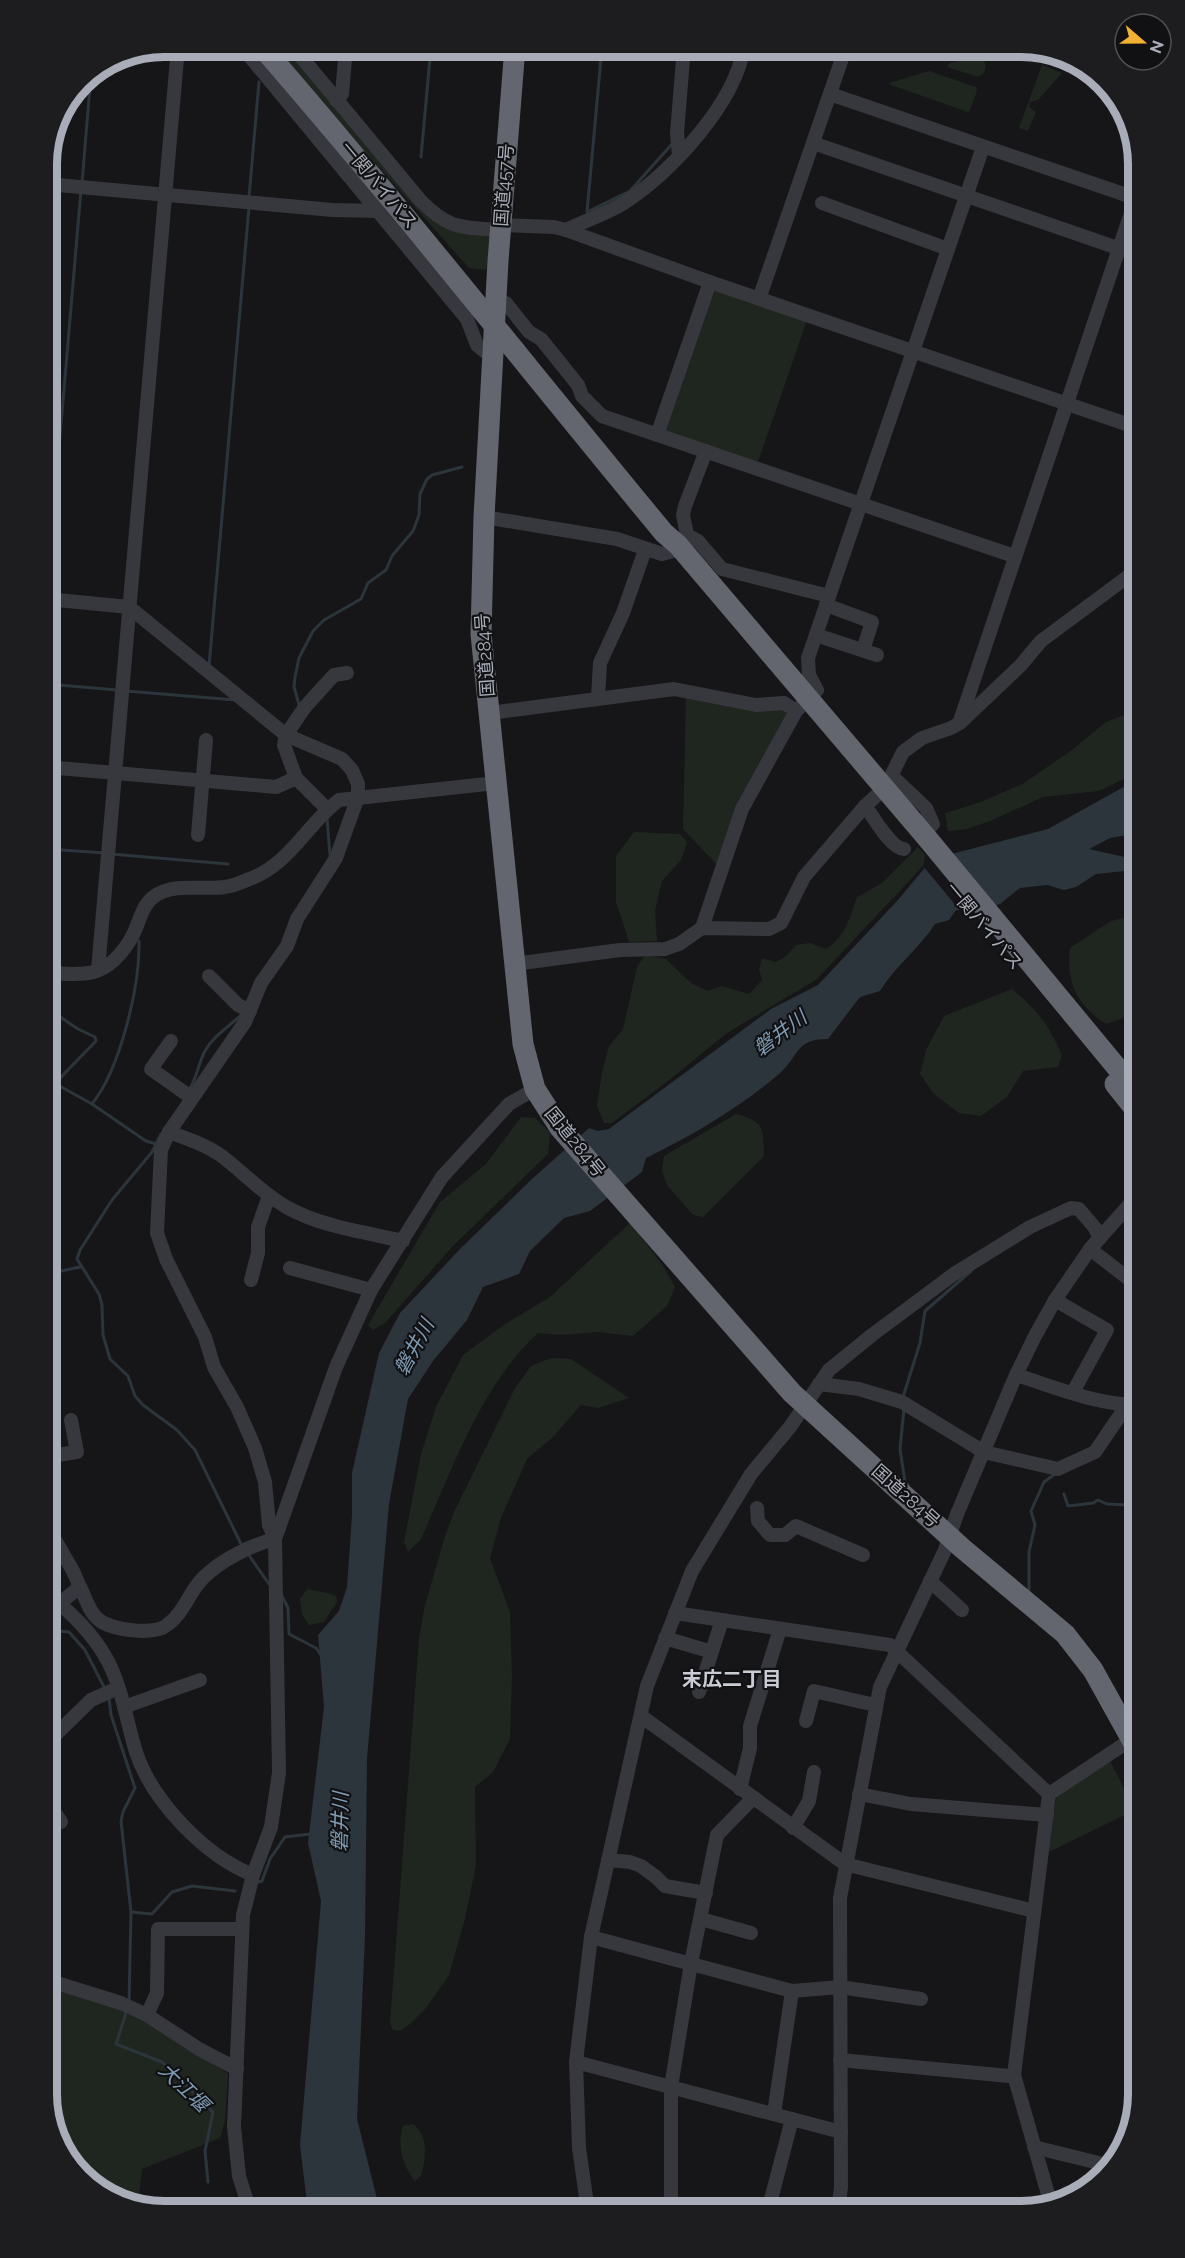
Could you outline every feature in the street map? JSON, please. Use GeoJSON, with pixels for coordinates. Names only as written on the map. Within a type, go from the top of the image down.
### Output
{"type":"FeatureCollection","features":[{"type":"Feature","properties":{"kind":"highway","name":"一関バイパス"},"geometry":{"type":"LineString","coordinates":[[271,57],[495,324],[519,346],[670,529],[682,540],[802,705],[839,734],[879,792],[1128,1101]]}},
{"type":"Feature","properties":{"kind":"highway","name":"国道457号"},"geometry":{"type":"LineString","coordinates":[[495,324],[514,57]]}},
{"type":"Feature","properties":{"kind":"highway"},"geometry":{"type":"LineString","coordinates":[[330,125],[364,158],[461,269],[468,274],[480,276],[491,271],[498,261]]}},
{"type":"Feature","properties":{"kind":"highway","name":"国道284号"},"geometry":{"type":"LineString","coordinates":[[495,324],[484,517],[481,634],[523,1044],[535,1089],[560,1128],[799,1399],[950,1536],[1065,1634],[1093,1670],[1128,1732]]}},
{"type":"Feature","properties":{"kind":"highway","name":"一関バイパス"},"geometry":{"type":"LineString","coordinates":[[919,840],[1128,1081]]}},
{"type":"Feature","properties":{"kind":"street"},"geometry":{"type":"LineString","coordinates":[[98,970],[177,57]]}},
{"type":"Feature","properties":{"kind":"street"},"geometry":{"type":"LineString","coordinates":[[251,57],[467,319],[481,350],[493,358]]}},
{"type":"Feature","properties":{"kind":"street"},"geometry":{"type":"LineString","coordinates":[[302,57],[433,214],[452,224],[501,228],[554,227],[566,230],[759,299],[1128,425]]}},
{"type":"Feature","properties":{"kind":"street"},"geometry":{"type":"LineString","coordinates":[[336,100],[342,93],[345,57]]}},
{"type":"Feature","properties":{"kind":"street"},"geometry":{"type":"LineString","coordinates":[[679,155],[677,133],[683,57]]}},
{"type":"Feature","properties":{"kind":"street"},"geometry":{"type":"LineString","coordinates":[[566,230],[621,204],[656,180],[710,118],[733,82],[742,57]]}},
{"type":"Feature","properties":{"kind":"street"},"geometry":{"type":"LineString","coordinates":[[759,299],[843,57]]}},
{"type":"Feature","properties":{"kind":"street"},"geometry":{"type":"LineString","coordinates":[[830,94],[1128,195]]}},
{"type":"Feature","properties":{"kind":"street"},"geometry":{"type":"LineString","coordinates":[[813,143],[1128,252]]}},
{"type":"Feature","properties":{"kind":"street"},"geometry":{"type":"LineString","coordinates":[[702,928],[741,809],[802,705],[817,690],[807,666],[816,635],[983,147]]}},
{"type":"Feature","properties":{"kind":"street"},"geometry":{"type":"LineString","coordinates":[[57,185],[332,210],[378,212]]}},
{"type":"Feature","properties":{"kind":"street"},"geometry":{"type":"LineString","coordinates":[[822,203],[948,249]]}},
{"type":"Feature","properties":{"kind":"street"},"geometry":{"type":"LineString","coordinates":[[960,723],[1014,556],[1128,225]]}},
{"type":"Feature","properties":{"kind":"street"},"geometry":{"type":"LineString","coordinates":[[657,435],[710,282]]}},
{"type":"Feature","properties":{"kind":"street"},"geometry":{"type":"LineString","coordinates":[[496,302],[506,303],[529,332],[541,339],[578,386],[582,396],[602,416],[1014,556]]}},
{"type":"Feature","properties":{"kind":"street"},"geometry":{"type":"LineString","coordinates":[[484,517],[617,538],[662,554],[673,551],[682,540],[683,515],[706,451]]}},
{"type":"Feature","properties":{"kind":"street"},"geometry":{"type":"LineString","coordinates":[[682,540],[698,541],[722,569],[827,601],[872,622],[863,650]]}},
{"type":"Feature","properties":{"kind":"street"},"geometry":{"type":"LineString","coordinates":[[598,698],[600,663],[623,613],[645,549]]}},
{"type":"Feature","properties":{"kind":"street"},"geometry":{"type":"LineString","coordinates":[[514,964],[620,950],[665,949],[679,944],[702,928],[769,929],[781,923],[804,877],[879,792],[898,760],[912,743],[960,723],[1021,665],[1041,641],[1128,576]]}},
{"type":"Feature","properties":{"kind":"street"},"geometry":{"type":"LineString","coordinates":[[57,600],[129,607],[286,735],[342,759],[352,770],[358,783],[358,797],[336,858],[297,918],[287,946],[261,983],[245,1022],[169,1132],[161,1150],[157,1233],[166,1259],[204,1337],[214,1367],[237,1407],[255,1448],[265,1482],[269,1525],[275,1539]]}},
{"type":"Feature","properties":{"kind":"street"},"geometry":{"type":"LineString","coordinates":[[816,635],[878,655]]}},
{"type":"Feature","properties":{"kind":"street"},"geometry":{"type":"LineString","coordinates":[[327,809],[296,778],[284,745],[286,735],[306,707],[334,675],[347,673]]}},
{"type":"Feature","properties":{"kind":"street"},"geometry":{"type":"LineString","coordinates":[[490,713],[674,689],[756,705],[784,703],[802,705]]}},
{"type":"Feature","properties":{"kind":"street"},"geometry":{"type":"LineString","coordinates":[[198,835],[206,740]]}},
{"type":"Feature","properties":{"kind":"street"},"geometry":{"type":"LineString","coordinates":[[57,768],[276,787],[296,778]]}},
{"type":"Feature","properties":{"kind":"street"},"geometry":{"type":"LineString","coordinates":[[57,973],[68,974],[98,970],[123,952],[135,932],[144,906],[161,892],[179,888],[225,887],[268,872],[288,856],[327,809],[339,800],[496,783]]}},
{"type":"Feature","properties":{"kind":"street"},"geometry":{"type":"LineString","coordinates":[[879,792],[890,840],[899,849],[919,840]]}},
{"type":"Feature","properties":{"kind":"street"},"geometry":{"type":"LineString","coordinates":[[208,976],[238,1005],[250,1011]]}},
{"type":"Feature","properties":{"kind":"street"},"geometry":{"type":"LineString","coordinates":[[171,1041],[151,1069],[192,1098]]}},
{"type":"Feature","properties":{"kind":"street"},"geometry":{"type":"LineString","coordinates":[[246,2201],[236,2162],[234,2127],[242,1929],[246,1899],[271,1827],[279,1773],[275,1539],[336,1367],[371,1290],[442,1177],[509,1104],[535,1089]]}},
{"type":"Feature","properties":{"kind":"street"},"geometry":{"type":"LineString","coordinates":[[169,1132],[192,1140],[221,1156],[269,1196],[313,1220],[403,1241]]}},
{"type":"Feature","properties":{"kind":"street"},"geometry":{"type":"LineString","coordinates":[[251,1281],[258,1253],[258,1227],[269,1196]]}},
{"type":"Feature","properties":{"kind":"street"},"geometry":{"type":"LineString","coordinates":[[839,2201],[840,1898],[880,1687],[950,1536],[1016,1375],[1055,1300],[1090,1249],[1128,1206]]}},
{"type":"Feature","properties":{"kind":"street"},"geometry":{"type":"LineString","coordinates":[[587,2201],[579,2148],[576,2062],[591,1937],[647,1686],[692,1571],[799,1399],[819,1384],[829,1370],[954,1274],[1030,1227],[1071,1208],[1079,1209],[1095,1228],[1100,1238]]}},
{"type":"Feature","properties":{"kind":"street"},"geometry":{"type":"LineString","coordinates":[[1090,1249],[1128,1278]]}},
{"type":"Feature","properties":{"kind":"street"},"geometry":{"type":"LineString","coordinates":[[290,1268],[371,1290]]}},
{"type":"Feature","properties":{"kind":"street"},"geometry":{"type":"LineString","coordinates":[[1055,1300],[1107,1330],[1073,1392]]}},
{"type":"Feature","properties":{"kind":"street"},"geometry":{"type":"LineString","coordinates":[[1016,1375],[1073,1392],[1128,1404]]}},
{"type":"Feature","properties":{"kind":"street"},"geometry":{"type":"LineString","coordinates":[[819,1384],[859,1389],[902,1402],[984,1452],[1058,1468],[1095,1452],[1128,1411]]}},
{"type":"Feature","properties":{"kind":"street"},"geometry":{"type":"LineString","coordinates":[[57,1455],[77,1452],[71,1420]]}},
{"type":"Feature","properties":{"kind":"street"},"geometry":{"type":"LineString","coordinates":[[735,1500],[762,1510],[758,1521],[770,1535],[785,1535],[796,1526],[863,1555]]}},
{"type":"Feature","properties":{"kind":"street"},"geometry":{"type":"LineString","coordinates":[[57,1544],[74,1571],[96,1618],[106,1624],[140,1631],[152,1631],[166,1627],[185,1606],[202,1579],[221,1563],[263,1542],[275,1539]]}},
{"type":"Feature","properties":{"kind":"street"},"geometry":{"type":"LineString","coordinates":[[930,1581],[962,1610]]}},
{"type":"Feature","properties":{"kind":"street"},"geometry":{"type":"LineString","coordinates":[[80,1587],[59,1603],[86,1628],[106,1657],[118,1688],[140,1762],[153,1790],[184,1826],[223,1859],[253,1875]]}},
{"type":"Feature","properties":{"kind":"street"},"geometry":{"type":"LineString","coordinates":[[675,1613],[890,1645],[1049,1794]]}},
{"type":"Feature","properties":{"kind":"street"},"geometry":{"type":"LineString","coordinates":[[699,1692],[722,1620]]}},
{"type":"Feature","properties":{"kind":"street"},"geometry":{"type":"LineString","coordinates":[[741,1789],[750,1749],[750,1726],[780,1629]]}},
{"type":"Feature","properties":{"kind":"street"},"geometry":{"type":"LineString","coordinates":[[665,1638],[712,1652]]}},
{"type":"Feature","properties":{"kind":"street"},"geometry":{"type":"LineString","coordinates":[[124,1707],[200,1680]]}},
{"type":"Feature","properties":{"kind":"street"},"geometry":{"type":"LineString","coordinates":[[57,1732],[91,1700],[118,1688]]}},
{"type":"Feature","properties":{"kind":"street"},"geometry":{"type":"LineString","coordinates":[[806,1721],[814,1691],[875,1706]]}},
{"type":"Feature","properties":{"kind":"street"},"geometry":{"type":"LineString","coordinates":[[642,1716],[845,1864],[1034,1911]]}},
{"type":"Feature","properties":{"kind":"street"},"geometry":{"type":"LineString","coordinates":[[1049,1794],[1128,1749]]}},
{"type":"Feature","properties":{"kind":"street"},"geometry":{"type":"LineString","coordinates":[[793,1828],[809,1801],[814,1772]]}},
{"type":"Feature","properties":{"kind":"street"},"geometry":{"type":"LineString","coordinates":[[859,1794],[911,1804],[1047,1815]]}},
{"type":"Feature","properties":{"kind":"street"},"geometry":{"type":"LineString","coordinates":[[1049,1794],[1014,2075],[1049,2197]]}},
{"type":"Feature","properties":{"kind":"street"},"geometry":{"type":"LineString","coordinates":[[671,2201],[671,2087],[691,1963],[717,1836],[753,1798]]}},
{"type":"Feature","properties":{"kind":"street"},"geometry":{"type":"LineString","coordinates":[[57,1816],[61,1822]]}},
{"type":"Feature","properties":{"kind":"street"},"geometry":{"type":"LineString","coordinates":[[608,1860],[630,1862],[641,1866],[664,1886],[706,1893]]}},
{"type":"Feature","properties":{"kind":"street"},"geometry":{"type":"LineString","coordinates":[[701,1919],[751,1933]]}},
{"type":"Feature","properties":{"kind":"street"},"geometry":{"type":"LineString","coordinates":[[147,2015],[157,1993],[158,1929],[242,1929]]}},
{"type":"Feature","properties":{"kind":"street"},"geometry":{"type":"LineString","coordinates":[[591,1937],[792,1991],[840,1988],[921,1999]]}},
{"type":"Feature","properties":{"kind":"street"},"geometry":{"type":"LineString","coordinates":[[57,1983],[121,2003],[147,2015],[199,2049],[237,2069]]}},
{"type":"Feature","properties":{"kind":"street"},"geometry":{"type":"LineString","coordinates":[[774,2114],[792,1991]]}},
{"type":"Feature","properties":{"kind":"street"},"geometry":{"type":"LineString","coordinates":[[840,2060],[1014,2075]]}},
{"type":"Feature","properties":{"kind":"street"},"geometry":{"type":"LineString","coordinates":[[576,2062],[841,2132]]}},
{"type":"Feature","properties":{"kind":"street"},"geometry":{"type":"LineString","coordinates":[[771,2201],[792,2119]]}},
{"type":"Feature","properties":{"kind":"street"},"geometry":{"type":"LineString","coordinates":[[1034,2147],[1102,2164]]}},
{"type":"Feature","properties":{"kind":"shaded area"},"geometry":{"type":"Polygon","coordinates":[[[281,57],[295,57],[422,209],[488,235],[492,239],[488,267],[485,270],[469,268],[281,57]]]}},
{"type":"Feature","properties":{"kind":"shaded area"},"geometry":{"type":"Polygon","coordinates":[[[978,57],[983,59],[986,66],[984,73],[978,77],[947,67],[950,63],[978,57]]]}},
{"type":"Feature","properties":{"kind":"shaded area"},"geometry":{"type":"Polygon","coordinates":[[[1042,65],[1062,73],[1038,100],[1030,102],[1029,107],[1036,112],[1028,131],[1019,128],[1042,65]]]}},
{"type":"Feature","properties":{"kind":"shaded area"},"geometry":{"type":"Polygon","coordinates":[[[929,71],[976,87],[977,91],[968,112],[889,83],[929,71]]]}},
{"type":"Feature","properties":{"kind":"shaded area"},"geometry":{"type":"Polygon","coordinates":[[[713,287],[807,320],[757,465],[662,432],[713,287]]]}},
{"type":"Feature","properties":{"kind":"shaded area"},"geometry":{"type":"Polygon","coordinates":[[[686,693],[782,706],[791,712],[719,867],[683,829],[686,693]]]}},
{"type":"Feature","properties":{"kind":"shaded area"},"geometry":{"type":"Polygon","coordinates":[[[1128,714],[1128,777],[1099,791],[1043,797],[990,821],[967,829],[948,831],[945,813],[981,802],[1024,783],[1072,750],[1106,722],[1128,714]]]}},
{"type":"Feature","properties":{"kind":"shaded area"},"geometry":{"type":"Polygon","coordinates":[[[634,832],[680,834],[687,842],[681,860],[662,881],[655,911],[657,941],[629,942],[616,902],[616,856],[634,832]]]}},
{"type":"Feature","properties":{"kind":"shaded area"},"geometry":{"type":"Polygon","coordinates":[[[918,847],[925,855],[924,865],[817,979],[727,1033],[612,1123],[604,1123],[597,1106],[602,1073],[609,1046],[623,1029],[637,967],[645,955],[666,959],[691,983],[708,991],[722,986],[749,994],[762,980],[759,969],[762,958],[776,962],[786,956],[796,945],[810,943],[826,949],[842,933],[857,897],[882,883],[918,847]]]}},
{"type":"Feature","properties":{"kind":"shaded area"},"geometry":{"type":"Polygon","coordinates":[[[1128,917],[1128,1015],[1106,1024],[1081,1001],[1072,982],[1069,961],[1070,948],[1111,921],[1128,917]]]}},
{"type":"Feature","properties":{"kind":"shaded area"},"geometry":{"type":"Polygon","coordinates":[[[1012,989],[1030,1005],[1052,1034],[1062,1055],[1058,1067],[1023,1071],[1007,1097],[981,1116],[959,1113],[934,1094],[920,1074],[926,1050],[944,1016],[1012,989]]]}},
{"type":"Feature","properties":{"kind":"shaded area"},"geometry":{"type":"Polygon","coordinates":[[[736,1114],[752,1120],[761,1128],[764,1156],[703,1217],[693,1215],[667,1185],[662,1171],[664,1156],[736,1114]]]}},
{"type":"Feature","properties":{"kind":"shaded area"},"geometry":{"type":"Polygon","coordinates":[[[521,1117],[535,1118],[550,1132],[548,1154],[453,1246],[385,1323],[373,1330],[368,1325],[440,1202],[486,1164],[521,1117]]]}},
{"type":"Feature","properties":{"kind":"shaded area"},"geometry":{"type":"Polygon","coordinates":[[[630,1223],[662,1264],[675,1287],[667,1306],[633,1336],[598,1332],[561,1335],[538,1333],[500,1377],[484,1403],[457,1457],[421,1539],[408,1552],[404,1542],[421,1454],[436,1407],[463,1355],[505,1324],[550,1297],[630,1223]]]}},
{"type":"Feature","properties":{"kind":"shaded area"},"geometry":{"type":"Polygon","coordinates":[[[551,1358],[571,1359],[629,1398],[598,1408],[581,1405],[553,1437],[527,1459],[501,1518],[490,1558],[510,1612],[512,1675],[510,1739],[493,1772],[475,1787],[476,1865],[465,1919],[449,1975],[426,2008],[410,2024],[400,2031],[393,2030],[390,2023],[419,1638],[425,1605],[454,1512],[515,1388],[531,1366],[551,1358]]]}},
{"type":"Feature","properties":{"kind":"shaded area"},"geometry":{"type":"Polygon","coordinates":[[[307,1589],[336,1596],[337,1602],[324,1622],[309,1625],[302,1614],[300,1599],[307,1589]]]}},
{"type":"Feature","properties":{"kind":"shaded area"},"geometry":{"type":"Polygon","coordinates":[[[1109,1759],[1128,1796],[1128,1813],[1047,1853],[1057,1794],[1109,1759]]]}},
{"type":"Feature","properties":{"kind":"shaded area"},"geometry":{"type":"Polygon","coordinates":[[[57,1990],[147,2017],[228,2074],[225,2121],[220,2138],[142,2169],[139,2198],[123,2193],[88,2170],[65,2135],[59,2115],[57,2094],[57,1990]]]}},
{"type":"Feature","properties":{"kind":"shaded area"},"geometry":{"type":"Polygon","coordinates":[[[413,2124],[422,2135],[425,2148],[421,2176],[415,2181],[404,2162],[401,2148],[403,2126],[413,2124]]]}},
{"type":"Feature","properties":{"kind":"water","name":"磐井川"},"geometry":{"type":"Polygon","coordinates":[[[1128,785],[1128,835],[1110,838],[1089,849],[1128,858],[1128,871],[1096,874],[1076,887],[1064,890],[1047,885],[1020,888],[1000,904],[976,911],[956,910],[949,920],[935,924],[880,991],[860,997],[828,1039],[803,1045],[779,1074],[748,1098],[681,1140],[646,1158],[642,1172],[590,1211],[564,1218],[530,1251],[519,1274],[483,1287],[467,1320],[433,1361],[408,1399],[389,1504],[367,1759],[365,1936],[357,2119],[378,2201],[307,2201],[300,2145],[321,1901],[308,1843],[324,1707],[318,1635],[339,1611],[347,1587],[352,1515],[352,1473],[379,1353],[400,1313],[460,1249],[589,1128],[598,1131],[609,1129],[771,1009],[818,985],[898,900],[932,859],[1048,829],[1128,785]]]}},
{"type":"Feature","properties":{"kind":"pier"},"geometry":{"type":"Polygon","coordinates":[[[930,857],[998,908],[976,914],[962,913],[923,866],[930,857]]]}},
{"type":"Feature","properties":{"kind":"waterway"},"geometry":{"type":"LineString","coordinates":[[421,157],[430,57]]}},
{"type":"Feature","properties":{"kind":"waterway"},"geometry":{"type":"LineString","coordinates":[[601,57],[587,212],[630,191],[672,144]]}},
{"type":"Feature","properties":{"kind":"waterway"},"geometry":{"type":"LineString","coordinates":[[249,197],[259,82]]}},
{"type":"Feature","properties":{"kind":"waterway"},"geometry":{"type":"LineString","coordinates":[[82,183],[90,86]]}},
{"type":"Feature","properties":{"kind":"waterway"},"geometry":{"type":"LineString","coordinates":[[57,472],[81,190]]}},
{"type":"Feature","properties":{"kind":"waterway"},"geometry":{"type":"LineString","coordinates":[[209,666],[249,207]]}},
{"type":"Feature","properties":{"kind":"waterway"},"geometry":{"type":"LineString","coordinates":[[300,708],[294,687],[295,677],[299,658],[313,631],[324,620],[361,599],[368,583],[386,570],[392,556],[413,531],[419,515],[420,494],[427,479],[432,475],[462,467]]}},
{"type":"Feature","properties":{"kind":"waterway"},"geometry":{"type":"LineString","coordinates":[[57,685],[117,690]]}},
{"type":"Feature","properties":{"kind":"waterway"},"geometry":{"type":"LineString","coordinates":[[126,691],[235,700]]}},
{"type":"Feature","properties":{"kind":"waterway"},"geometry":{"type":"LineString","coordinates":[[327,818],[330,855]]}},
{"type":"Feature","properties":{"kind":"waterway"},"geometry":{"type":"LineString","coordinates":[[57,850],[105,853]]}},
{"type":"Feature","properties":{"kind":"waterway"},"geometry":{"type":"LineString","coordinates":[[111,854],[228,864]]}},
{"type":"Feature","properties":{"kind":"waterway"},"geometry":{"type":"LineString","coordinates":[[92,1104],[111,1070],[126,1027],[136,981],[139,941]]}},
{"type":"Feature","properties":{"kind":"waterway"},"geometry":{"type":"LineString","coordinates":[[189,1090],[208,1046],[242,1014]]}},
{"type":"Feature","properties":{"kind":"waterway"},"geometry":{"type":"LineString","coordinates":[[57,1015],[95,1037],[96,1041],[57,1083]]}},
{"type":"Feature","properties":{"kind":"waterway"},"geometry":{"type":"LineString","coordinates":[[57,1085],[92,1104],[146,1141],[156,1144]]}},
{"type":"Feature","properties":{"kind":"waterway"},"geometry":{"type":"LineString","coordinates":[[161,1134],[152,1152],[112,1200],[80,1250],[77,1259],[99,1294],[102,1305],[103,1335],[110,1359],[128,1376],[135,1396],[143,1405],[177,1430],[195,1450],[242,1546]]}},
{"type":"Feature","properties":{"kind":"waterway"},"geometry":{"type":"LineString","coordinates":[[57,1272],[80,1267]]}},
{"type":"Feature","properties":{"kind":"waterway"},"geometry":{"type":"LineString","coordinates":[[903,1397],[920,1343],[925,1311],[971,1271]]}},
{"type":"Feature","properties":{"kind":"waterway"},"geometry":{"type":"LineString","coordinates":[[904,1409],[900,1449],[905,1482],[908,1485]]}},
{"type":"Feature","properties":{"kind":"waterway"},"geometry":{"type":"LineString","coordinates":[[1029,1590],[1029,1552],[1035,1525],[1031,1511],[1044,1482],[1055,1474]]}},
{"type":"Feature","properties":{"kind":"waterway"},"geometry":{"type":"LineString","coordinates":[[1064,1494],[1068,1506],[1093,1503],[1098,1500],[1107,1504],[1128,1505]]}},
{"type":"Feature","properties":{"kind":"waterway"},"geometry":{"type":"LineString","coordinates":[[248,1554],[269,1584]]}},
{"type":"Feature","properties":{"kind":"waterway"},"geometry":{"type":"LineString","coordinates":[[282,1596],[288,1608],[289,1634],[316,1648],[321,1655]]}},
{"type":"Feature","properties":{"kind":"waterway","name":"大江堰"},"geometry":{"type":"LineString","coordinates":[[57,1631],[69,1632],[85,1650],[105,1689]]}},
{"type":"Feature","properties":{"kind":"waterway","name":"大江堰"},"geometry":{"type":"LineString","coordinates":[[109,1698],[111,1715],[135,1788],[121,1821],[131,1912],[129,2003]]}},
{"type":"Feature","properties":{"kind":"waterway","name":"大江堰"},"geometry":{"type":"LineString","coordinates":[[259,1882],[262,1881],[270,1859],[285,1837],[310,1834]]}},
{"type":"Feature","properties":{"kind":"waterway","name":"大江堰"},"geometry":{"type":"LineString","coordinates":[[131,1912],[152,1914],[172,1892],[192,1886],[235,1891]]}},
{"type":"Feature","properties":{"kind":"waterway","name":"大江堰"},"geometry":{"type":"LineString","coordinates":[[127,2010],[116,2044],[162,2062],[213,2112],[205,2151],[208,2182]]}},
{"type":"Feature","properties":{"kind":"district","name":"末広二丁目"},"geometry":{"type":"Point","coordinates":[732,1679]}}]}
